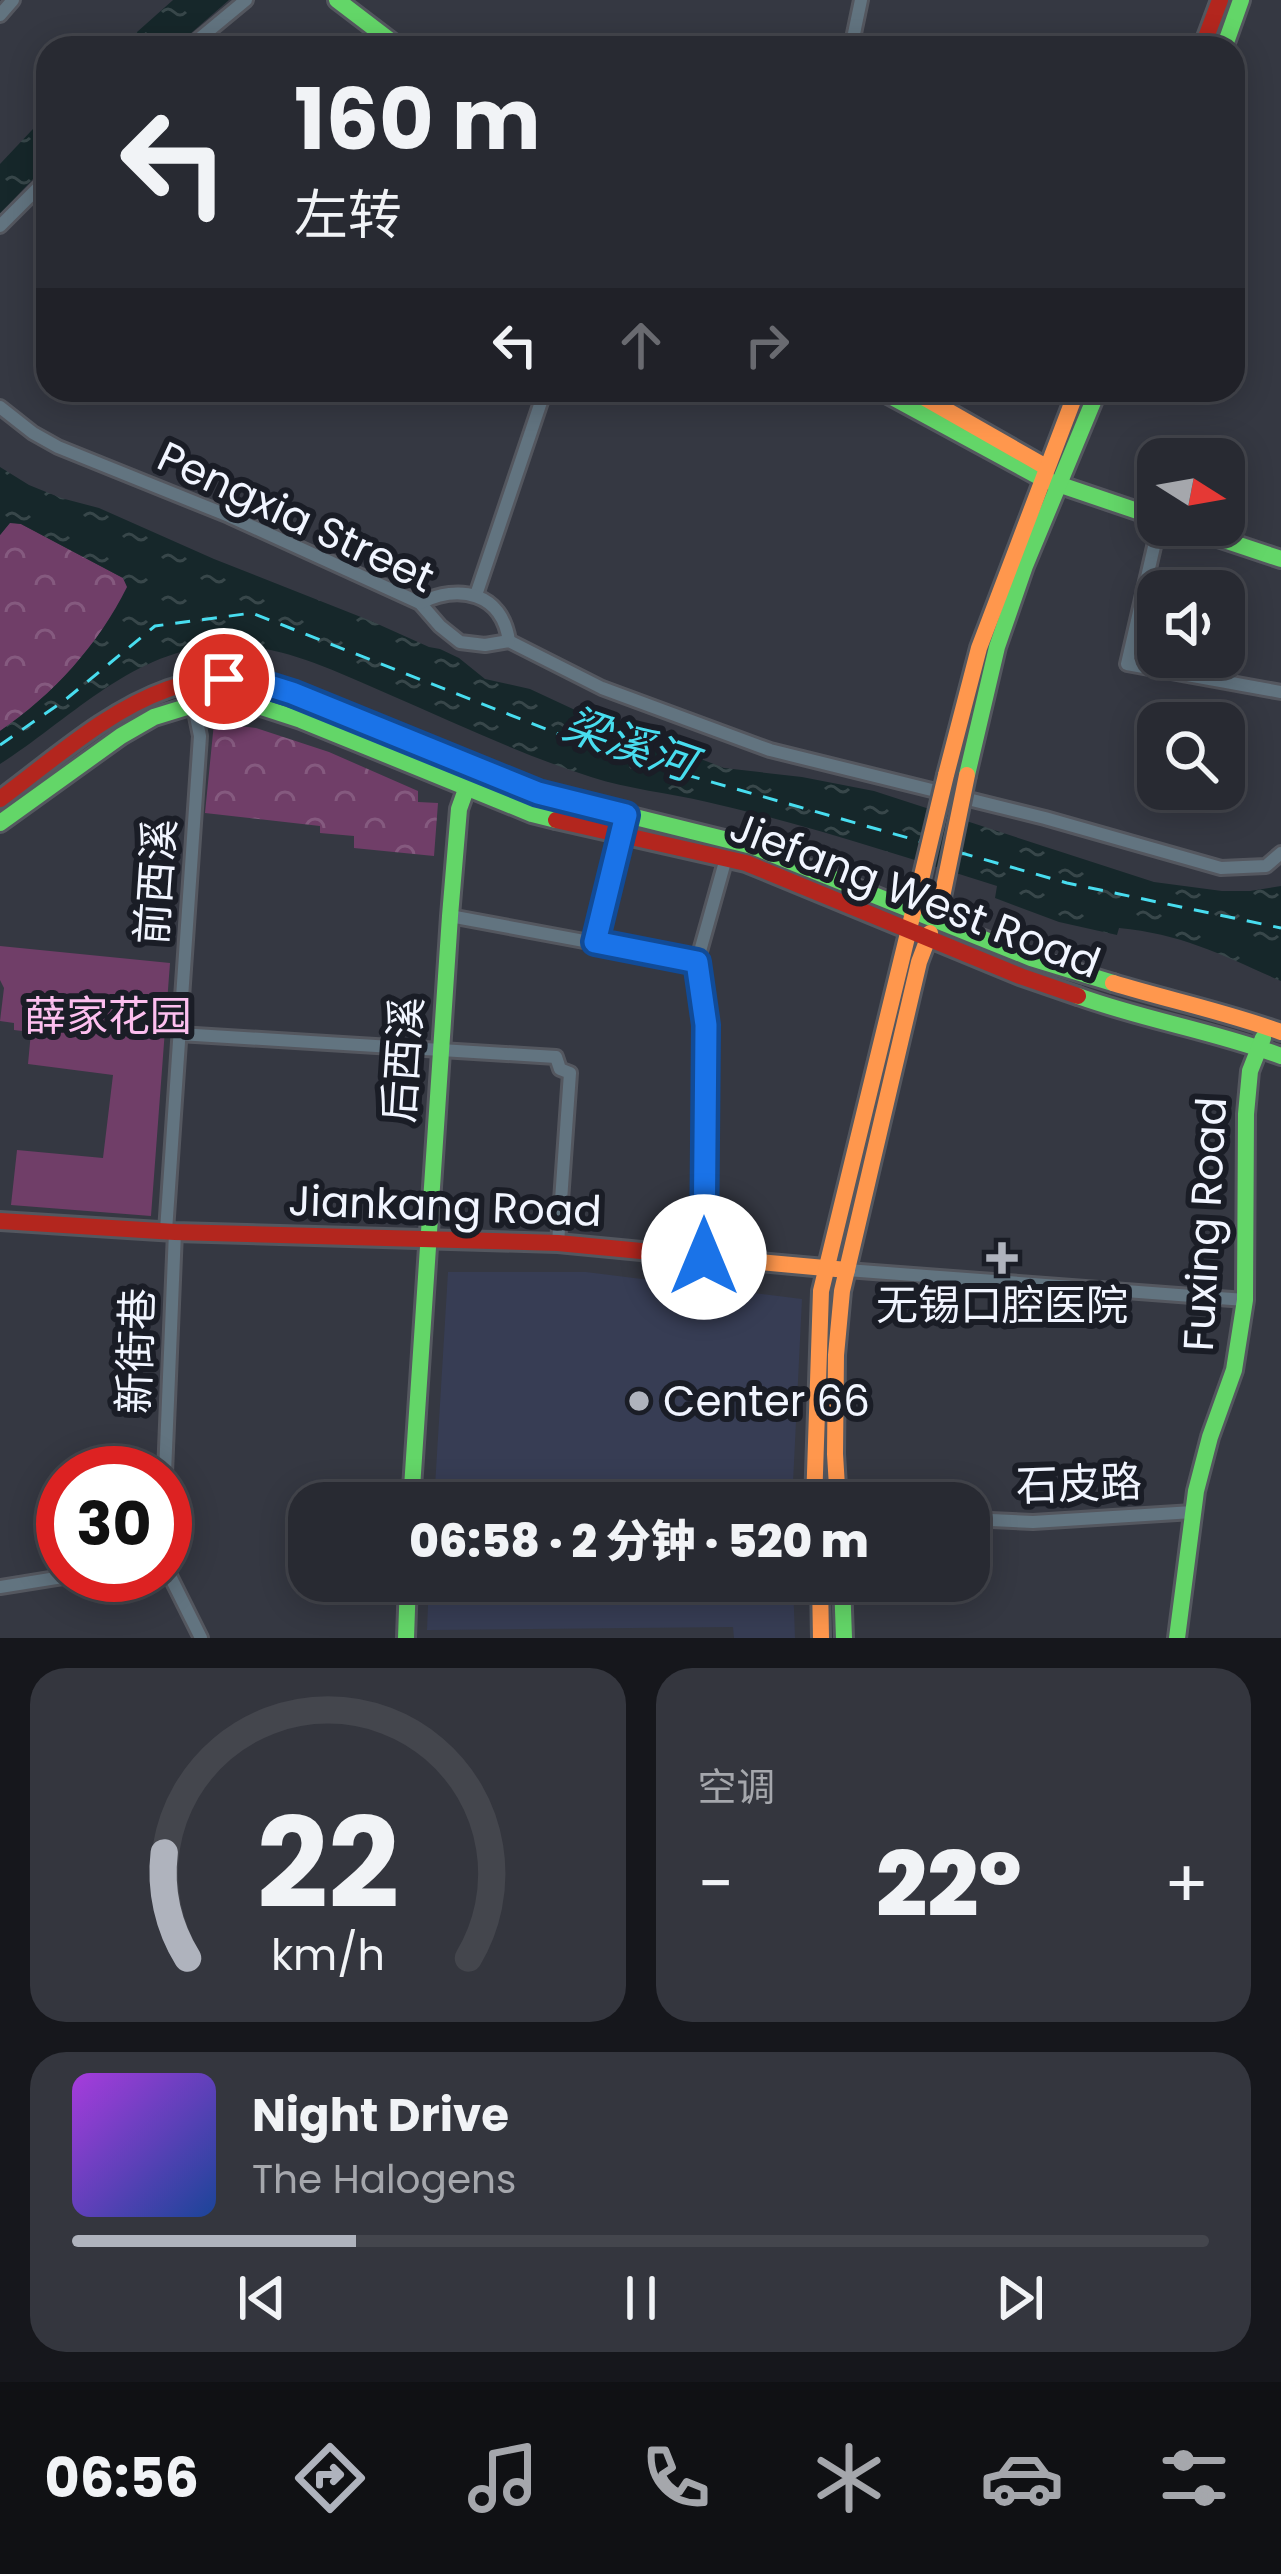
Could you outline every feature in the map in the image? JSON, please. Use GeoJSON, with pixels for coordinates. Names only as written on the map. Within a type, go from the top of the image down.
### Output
{"type":"FeatureCollection","features":[{"type":"Feature","properties":{"kind":"main road"},"geometry":{"type":"LineString","coordinates":[[320,0],[367,36]]}},
{"type":"Feature","properties":{"kind":"main road"},"geometry":{"type":"LineString","coordinates":[[337,0],[384,36]]}},
{"type":"Feature","properties":{"kind":"main road"},"geometry":{"type":"LineString","coordinates":[[1206,36],[1220,0]]}},
{"type":"Feature","properties":{"kind":"main road"},"geometry":{"type":"LineString","coordinates":[[1229,36],[1241,0]]}},
{"type":"Feature","properties":{"kind":"main road"},"geometry":{"type":"LineString","coordinates":[[903,402],[1053,477],[1137,513]]}},
{"type":"Feature","properties":{"kind":"main road"},"geometry":{"type":"LineString","coordinates":[[931,402],[1053,477],[1137,501]]}},
{"type":"Feature","properties":{"kind":"main road"},"geometry":{"type":"LineString","coordinates":[[837,1482],[836,1355],[842,1291],[919,962],[942,897],[997,647],[1074,402]]}},
{"type":"Feature","properties":{"kind":"main road"},"geometry":{"type":"LineString","coordinates":[[814,1482],[821,1291],[946,775],[979,648],[1010,559],[1092,402]]}},
{"type":"Feature","properties":{"kind":"main road"},"geometry":{"type":"LineString","coordinates":[[1245,537],[1281,549]]}},
{"type":"Feature","properties":{"kind":"main road"},"geometry":{"type":"LineString","coordinates":[[1242,546],[1281,559]]}},
{"type":"Feature","properties":{"kind":"main road","name":"Jiefang West Road"},"geometry":{"type":"LineString","coordinates":[[0,799],[146,699],[189,682],[224,679],[276,688],[538,793],[746,863],[1020,976],[1116,1010],[1281,1056]]}},
{"type":"Feature","properties":{"kind":"main road","name":"Jiefang West Road"},"geometry":{"type":"LineString","coordinates":[[0,823],[154,717],[194,705],[252,704],[532,814],[752,846],[1030,958],[1274,1029]]}},
{"type":"Feature","properties":{"kind":"main road","name":"后西溪"},"geometry":{"type":"LineString","coordinates":[[412,1482],[459,809],[474,768]]}},
{"type":"Feature","properties":{"kind":"main road","name":"Fuxing Road"},"geometry":{"type":"LineString","coordinates":[[1178,1638],[1192,1512],[1210,1437],[1234,1370],[1245,1300],[1250,1071],[1259,1047],[1274,1029]]}},
{"type":"Feature","properties":{"kind":"main road","name":"Jiankang Road"},"geometry":{"type":"LineString","coordinates":[[0,1221],[171,1232],[558,1243],[847,1270]]}},
{"type":"Feature","properties":{"kind":"main road"},"geometry":{"type":"LineString","coordinates":[[406,1638],[407,1602]]}},
{"type":"Feature","properties":{"kind":"main road"},"geometry":{"type":"LineString","coordinates":[[820,1602],[821,1638]]}},
{"type":"Feature","properties":{"kind":"main road"},"geometry":{"type":"LineString","coordinates":[[843,1602],[844,1638]]}},
{"type":"Feature","properties":{"kind":"street"},"geometry":{"type":"LineString","coordinates":[[0,15],[14,0]]}},
{"type":"Feature","properties":{"kind":"street"},"geometry":{"type":"LineString","coordinates":[[202,36],[246,0]]}},
{"type":"Feature","properties":{"kind":"street"},"geometry":{"type":"LineString","coordinates":[[854,36],[861,0]]}},
{"type":"Feature","properties":{"kind":"street"},"geometry":{"type":"LineString","coordinates":[[0,226],[36,190]]}},
{"type":"Feature","properties":{"kind":"street"},"geometry":{"type":"LineString","coordinates":[[476,595],[541,402]]}},
{"type":"Feature","properties":{"kind":"street","name":"Pengxia Street"},"geometry":{"type":"LineString","coordinates":[[0,407],[58,447],[230,516],[420,603],[460,642],[509,641],[602,688],[770,750],[1046,818],[1221,868],[1266,866],[1281,853]]}},
{"type":"Feature","properties":{"kind":"street"},"geometry":{"type":"LineString","coordinates":[[1153,546],[1127,664],[1281,692]]}},
{"type":"Feature","properties":{"kind":"street"},"geometry":{"type":"LineString","coordinates":[[420,603],[445,593],[476,595],[497,613],[509,641]]}},
{"type":"Feature","properties":{"kind":"street","name":"前西溪"},"geometry":{"type":"LineString","coordinates":[[171,1232],[200,736],[189,682]]}},
{"type":"Feature","properties":{"kind":"street"},"geometry":{"type":"LineString","coordinates":[[595,942],[624,824]]}},
{"type":"Feature","properties":{"kind":"street"},"geometry":{"type":"LineString","coordinates":[[704,1257],[706,1025],[697,962],[726,858]]}},
{"type":"Feature","properties":{"kind":"street"},"geometry":{"type":"LineString","coordinates":[[450,916],[697,962]]}},
{"type":"Feature","properties":{"kind":"street"},"geometry":{"type":"LineString","coordinates":[[179,1034],[556,1058],[560,1069],[570,1073],[558,1243]]}},
{"type":"Feature","properties":{"kind":"street","name":"新街巷"},"geometry":{"type":"LineString","coordinates":[[166,1446],[171,1232]]}},
{"type":"Feature","properties":{"kind":"street","name":"Jiankang Road"},"geometry":{"type":"LineString","coordinates":[[847,1270],[1245,1300]]}},
{"type":"Feature","properties":{"kind":"street","name":"石皮路"},"geometry":{"type":"LineString","coordinates":[[990,1520],[1033,1522],[1192,1512]]}},
{"type":"Feature","properties":{"kind":"street"},"geometry":{"type":"LineString","coordinates":[[0,1587],[36,1581]]}},
{"type":"Feature","properties":{"kind":"street"},"geometry":{"type":"LineString","coordinates":[[184,1602],[202,1638]]}},
{"type":"Feature","properties":{"kind":"shaded area"},"geometry":{"type":"Polygon","coordinates":[[[448,1272],[586,1272],[802,1299],[793,1482],[435,1482],[448,1272]]]}},
{"type":"Feature","properties":{"kind":"shaded area"},"geometry":{"type":"Polygon","coordinates":[[[428,1602],[794,1602],[795,1638],[734,1638],[733,1627],[427,1630],[428,1602]]]}},
{"type":"Feature","properties":{"kind":"green space"},"geometry":{"type":"Polygon","coordinates":[[[10,522],[123,578],[128,587],[73,667],[0,731],[0,535],[10,522]]]}},
{"type":"Feature","properties":{"kind":"green space"},"geometry":{"type":"Polygon","coordinates":[[[214,723],[256,728],[329,752],[418,791],[418,802],[438,803],[434,856],[354,848],[354,836],[320,833],[320,826],[205,813],[214,723]]]}},
{"type":"Feature","properties":{"kind":"green space","name":"薛家花园"},"geometry":{"type":"Polygon","coordinates":[[[0,946],[170,963],[151,1216],[11,1205],[17,1150],[103,1158],[113,1075],[28,1064],[31,1032],[14,1030],[14,1023],[0,1021],[4,988],[0,946]]]}},
{"type":"Feature","properties":{"kind":"water"},"geometry":{"type":"Polygon","coordinates":[[[173,0],[229,0],[188,36],[132,36],[173,0]]]}},
{"type":"Feature","properties":{"kind":"water"},"geometry":{"type":"Polygon","coordinates":[[[36,126],[36,176],[0,214],[0,164],[36,126]]]}},
{"type":"Feature","properties":{"kind":"water","name":"梁溪河"},"geometry":{"type":"Polygon","coordinates":[[[0,467],[29,485],[99,508],[440,649],[485,679],[530,689],[588,716],[659,729],[688,754],[724,768],[874,791],[1154,882],[1222,891],[1281,886],[1281,981],[1163,935],[1119,928],[1117,935],[1059,922],[995,898],[997,886],[853,841],[591,777],[325,667],[258,648],[213,646],[153,662],[100,692],[0,764],[0,731],[73,667],[127,587],[123,578],[21,524],[10,523],[0,535],[0,467]]]}},
{"type":"Feature","properties":{"kind":"ferry route"},"geometry":{"type":"LineString","coordinates":[[0,745],[65,700],[155,626],[252,613],[599,750],[926,843]]}},
{"type":"Feature","properties":{"kind":"ferry route"},"geometry":{"type":"LineString","coordinates":[[958,852],[1067,883],[1281,928]]}},
{"type":"Feature","properties":{"kind":"traffic: fast"},"geometry":{"type":"LineString","coordinates":[[337,0],[384,36]]}},
{"type":"Feature","properties":{"kind":"traffic: fast"},"geometry":{"type":"LineString","coordinates":[[1228,36],[1241,0]]}},
{"type":"Feature","properties":{"kind":"traffic: fast"},"geometry":{"type":"LineString","coordinates":[[901,402],[1043,479],[1137,511]]}},
{"type":"Feature","properties":{"kind":"traffic: fast"},"geometry":{"type":"LineString","coordinates":[[967,775],[997,647],[1093,402]]}},
{"type":"Feature","properties":{"kind":"traffic: fast"},"geometry":{"type":"LineString","coordinates":[[1242,546],[1281,559]]}},
{"type":"Feature","properties":{"kind":"traffic: fast"},"geometry":{"type":"LineString","coordinates":[[0,823],[154,717],[193,705],[252,704],[556,820]]}},
{"type":"Feature","properties":{"kind":"traffic: fast"},"geometry":{"type":"LineString","coordinates":[[506,780],[538,793],[752,846],[1031,958],[1113,983]]}},
{"type":"Feature","properties":{"kind":"traffic: fast"},"geometry":{"type":"LineString","coordinates":[[412,1482],[450,916],[459,809],[469,781]]}},
{"type":"Feature","properties":{"kind":"traffic: fast"},"geometry":{"type":"LineString","coordinates":[[1078,996],[1281,1056]]}},
{"type":"Feature","properties":{"kind":"traffic: fast"},"geometry":{"type":"LineString","coordinates":[[1177,1638],[1196,1491],[1234,1370],[1245,1300],[1246,1114],[1250,1071],[1263,1038]]}},
{"type":"Feature","properties":{"kind":"traffic: fast"},"geometry":{"type":"LineString","coordinates":[[406,1638],[407,1602]]}},
{"type":"Feature","properties":{"kind":"traffic: fast"},"geometry":{"type":"LineString","coordinates":[[843,1602],[844,1638]]}},
{"type":"Feature","properties":{"kind":"traffic: slow"},"geometry":{"type":"LineString","coordinates":[[932,402],[1046,467]]}},
{"type":"Feature","properties":{"kind":"traffic: slow"},"geometry":{"type":"LineString","coordinates":[[946,775],[979,648],[1072,402]]}},
{"type":"Feature","properties":{"kind":"traffic: slow"},"geometry":{"type":"LineString","coordinates":[[919,888],[946,775]]}},
{"type":"Feature","properties":{"kind":"traffic: slow"},"geometry":{"type":"LineString","coordinates":[[942,897],[967,775]]}},
{"type":"Feature","properties":{"kind":"traffic: slow"},"geometry":{"type":"LineString","coordinates":[[815,1482],[821,1291],[919,888]]}},
{"type":"Feature","properties":{"kind":"traffic: slow"},"geometry":{"type":"LineString","coordinates":[[837,1482],[836,1355],[842,1291],[919,962],[930,933]]}},
{"type":"Feature","properties":{"kind":"traffic: slow"},"geometry":{"type":"LineString","coordinates":[[1113,983],[1281,1032]]}},
{"type":"Feature","properties":{"kind":"traffic: slow"},"geometry":{"type":"LineString","coordinates":[[662,1253],[847,1270]]}},
{"type":"Feature","properties":{"kind":"traffic: slow"},"geometry":{"type":"LineString","coordinates":[[820,1602],[821,1638]]}},
{"type":"Feature","properties":{"kind":"traffic: jam"},"geometry":{"type":"LineString","coordinates":[[1206,36],[1220,0]]}},
{"type":"Feature","properties":{"kind":"traffic: jam"},"geometry":{"type":"LineString","coordinates":[[0,799],[81,738],[145,698],[195,682],[222,680],[249,682],[302,697],[506,780]]}},
{"type":"Feature","properties":{"kind":"traffic: jam"},"geometry":{"type":"LineString","coordinates":[[556,820],[746,863],[1078,996]]}},
{"type":"Feature","properties":{"kind":"traffic: jam"},"geometry":{"type":"LineString","coordinates":[[0,1221],[175,1232],[558,1243],[662,1253]]}},
{"type":"Feature","properties":{"kind":"place","name":"无锡口腔医院"},"geometry":{"type":"Point","coordinates":[1002,1258]}},
{"type":"Feature","properties":{"kind":"place","name":"Center 66"},"geometry":{"type":"Point","coordinates":[639,1401]}},
{"type":"Feature","properties":{"kind":"route"},"geometry":{"type":"LineString","coordinates":[[224,679],[292,693],[538,793],[626,815],[595,942],[697,962],[706,1025],[704,1257]]}}]}
